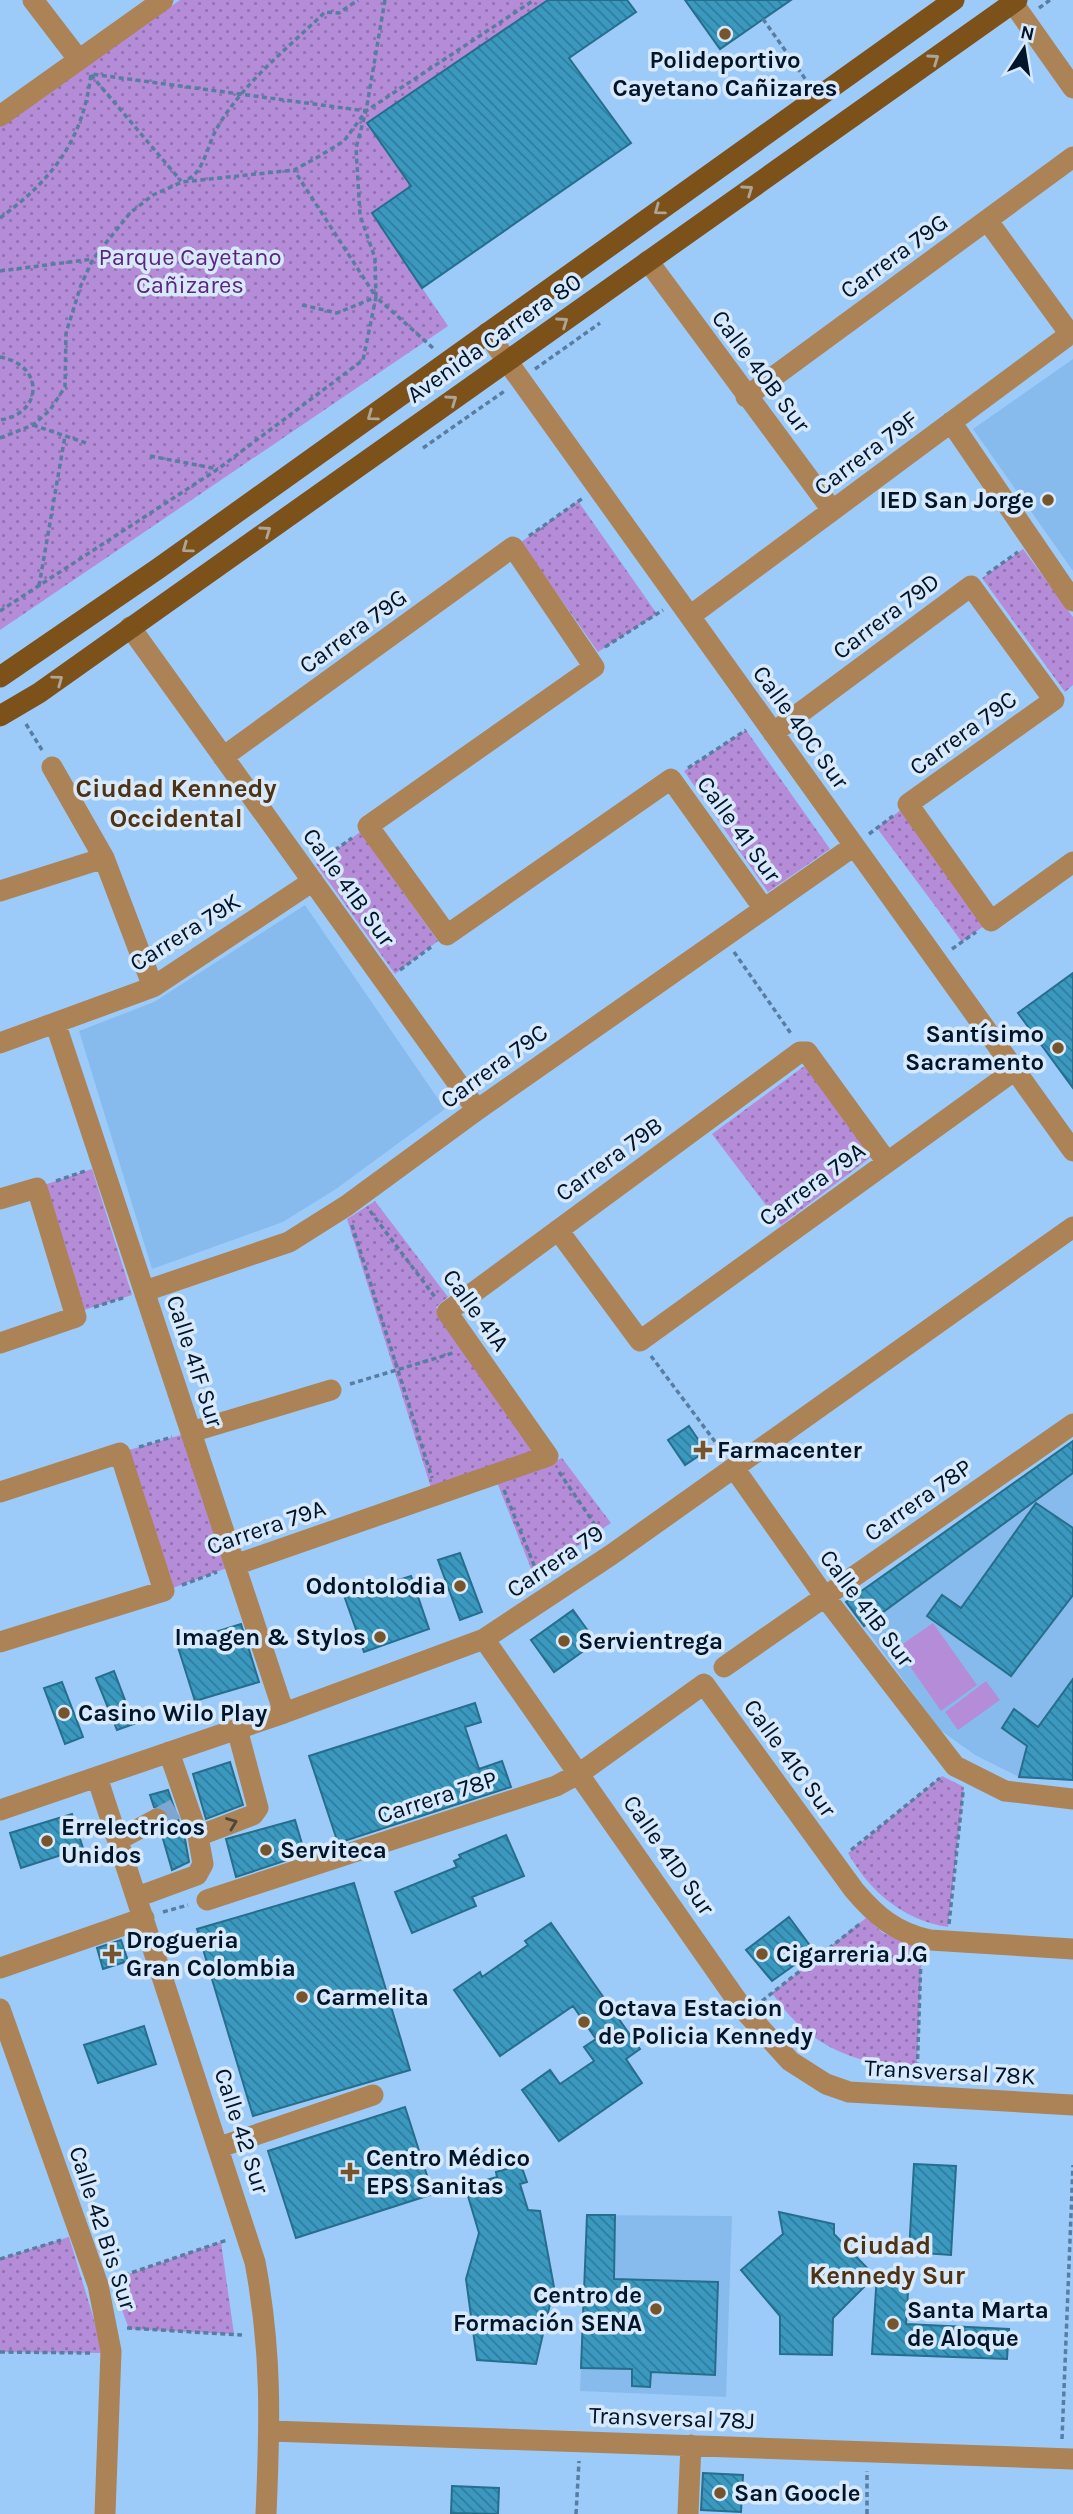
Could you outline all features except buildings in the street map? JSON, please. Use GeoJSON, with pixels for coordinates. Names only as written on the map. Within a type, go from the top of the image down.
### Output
{"type":"FeatureCollection","features":[{"type":"Feature","properties":{"kind":"main road","name":"Avenida Carrera 80"},"geometry":{"type":"LineString","coordinates":[[0,677],[159,568],[954,0]]}},
{"type":"Feature","properties":{"kind":"main road","name":"Avenida Carrera 80"},"geometry":{"type":"LineString","coordinates":[[8,712],[1015,2]]}},
{"type":"Feature","properties":{"kind":"street"},"geometry":{"type":"LineString","coordinates":[[33,0],[85,67]]}},
{"type":"Feature","properties":{"kind":"street"},"geometry":{"type":"LineString","coordinates":[[0,116],[85,67],[163,0]]}},
{"type":"Feature","properties":{"kind":"street"},"geometry":{"type":"LineString","coordinates":[[1015,2],[1073,88]]}},
{"type":"Feature","properties":{"kind":"street","name":"Carrera 79G"},"geometry":{"type":"LineString","coordinates":[[746,397],[1073,158]]}},
{"type":"Feature","properties":{"kind":"street"},"geometry":{"type":"LineString","coordinates":[[987,220],[1071,333]]}},
{"type":"Feature","properties":{"kind":"street","name":"Calle 40B Sur"},"geometry":{"type":"LineString","coordinates":[[648,261],[832,510]]}},
{"type":"Feature","properties":{"kind":"street","name":"Calle 40C Sur"},"geometry":{"type":"LineString","coordinates":[[487,333],[773,733],[862,840],[1015,1070],[1073,1152]]}},
{"type":"Feature","properties":{"kind":"street","name":"Carrera 79F"},"geometry":{"type":"LineString","coordinates":[[690,616],[1071,333]]}},
{"type":"Feature","properties":{"kind":"street"},"geometry":{"type":"LineString","coordinates":[[951,422],[1073,601]]}},
{"type":"Feature","properties":{"kind":"street"},"geometry":{"type":"LineString","coordinates":[[513,547],[591,663],[368,827],[447,935],[671,779]]}},
{"type":"Feature","properties":{"kind":"street","name":"Carrera 79G"},"geometry":{"type":"LineString","coordinates":[[223,757],[513,547]]}},
{"type":"Feature","properties":{"kind":"street","name":"Carrera 79C"},"geometry":{"type":"LineString","coordinates":[[908,804],[1054,700],[971,586]]}},
{"type":"Feature","properties":{"kind":"street","name":"Carrera 79D"},"geometry":{"type":"LineString","coordinates":[[773,733],[971,586]]}},
{"type":"Feature","properties":{"kind":"street","name":"Calle 41B Sur"},"geometry":{"type":"LineString","coordinates":[[130,627],[477,1110]]}},
{"type":"Feature","properties":{"kind":"street"},"geometry":{"type":"LineString","coordinates":[[52,767],[104,858],[153,987]]}},
{"type":"Feature","properties":{"kind":"street","name":"Calle 41 Sur"},"geometry":{"type":"LineString","coordinates":[[671,779],[764,909]]}},
{"type":"Feature","properties":{"kind":"street"},"geometry":{"type":"LineString","coordinates":[[908,804],[991,921],[1073,862]]}},
{"type":"Feature","properties":{"kind":"street","name":"Carrera 79C"},"geometry":{"type":"LineString","coordinates":[[145,1291],[289,1242],[353,1201],[722,936],[862,840]]}},
{"type":"Feature","properties":{"kind":"street"},"geometry":{"type":"LineString","coordinates":[[0,891],[104,858]]}},
{"type":"Feature","properties":{"kind":"street","name":"Carrera 79K"},"geometry":{"type":"LineString","coordinates":[[0,1043],[56,1025],[153,987],[309,876]]}},
{"type":"Feature","properties":{"kind":"street","name":"Calle 41F Sur"},"geometry":{"type":"LineString","coordinates":[[56,1025],[284,1713]]}},
{"type":"Feature","properties":{"kind":"street"},"geometry":{"type":"LineString","coordinates":[[804,1051],[887,1162]]}},
{"type":"Feature","properties":{"kind":"street","name":"Carrera 79B"},"geometry":{"type":"LineString","coordinates":[[447,1312],[804,1051]]}},
{"type":"Feature","properties":{"kind":"street","name":"Carrera 79A"},"geometry":{"type":"LineString","coordinates":[[640,1341],[1015,1070]]}},
{"type":"Feature","properties":{"kind":"street"},"geometry":{"type":"LineString","coordinates":[[0,1199],[37,1188],[75,1315],[0,1343]]}},
{"type":"Feature","properties":{"kind":"street","name":"Carrera 79"},"geometry":{"type":"LineString","coordinates":[[0,1810],[284,1713],[484,1639],[548,1599],[729,1461],[1073,1227]]}},
{"type":"Feature","properties":{"kind":"street"},"geometry":{"type":"LineString","coordinates":[[558,1230],[640,1341]]}},
{"type":"Feature","properties":{"kind":"street","name":"Calle 41A"},"geometry":{"type":"LineString","coordinates":[[447,1312],[548,1455]]}},
{"type":"Feature","properties":{"kind":"street"},"geometry":{"type":"LineString","coordinates":[[191,1432],[331,1390]]}},
{"type":"Feature","properties":{"kind":"street","name":"Carrera 78P"},"geometry":{"type":"LineString","coordinates":[[724,1667],[1073,1423]]}},
{"type":"Feature","properties":{"kind":"street"},"geometry":{"type":"LineString","coordinates":[[0,1492],[120,1453],[164,1591],[0,1643]]}},
{"type":"Feature","properties":{"kind":"street","name":"Carrera 79A"},"geometry":{"type":"LineString","coordinates":[[235,1564],[498,1475],[548,1455]]}},
{"type":"Feature","properties":{"kind":"street","name":"Calle 41B Sur"},"geometry":{"type":"LineString","coordinates":[[729,1461],[825,1597],[960,1769]]}},
{"type":"Feature","properties":{"kind":"street","name":"Calle 41D Sur"},"geometry":{"type":"LineString","coordinates":[[484,1639],[747,2013],[790,2061],[826,2084]]}},
{"type":"Feature","properties":{"kind":"street","name":"Carrera 78P"},"geometry":{"type":"LineString","coordinates":[[207,1900],[556,1786],[580,1773],[704,1684]]}},
{"type":"Feature","properties":{"kind":"street","name":"Calle 41C Sur"},"geometry":{"type":"LineString","coordinates":[[704,1684],[873,1913]]}},
{"type":"Feature","properties":{"kind":"street"},"geometry":{"type":"LineString","coordinates":[[198,1836],[253,1815],[258,1808],[237,1729]]}},
{"type":"Feature","properties":{"kind":"street"},"geometry":{"type":"LineString","coordinates":[[137,1897],[197,1875],[203,1864],[198,1836],[182,1805],[169,1752]]}},
{"type":"Feature","properties":{"kind":"street"},"geometry":{"type":"LineString","coordinates":[[960,1769],[1005,1791],[1073,1799]]}},
{"type":"Feature","properties":{"kind":"street","name":"Calle 42 Sur"},"geometry":{"type":"LineString","coordinates":[[97,1777],[137,1897],[153,1915],[219,2147],[248,2232],[265,2318],[270,2376],[266,2514]]}},
{"type":"Feature","properties":{"kind":"street"},"geometry":{"type":"LineString","coordinates":[[118,1840],[157,1819]]}},
{"type":"Feature","properties":{"kind":"street"},"geometry":{"type":"LineString","coordinates":[[873,1913],[891,1926],[922,1939],[1073,1949]]}},
{"type":"Feature","properties":{"kind":"street"},"geometry":{"type":"LineString","coordinates":[[0,1968],[153,1915]]}},
{"type":"Feature","properties":{"kind":"street","name":"Calle 42 Bis Sur"},"geometry":{"type":"LineString","coordinates":[[0,2009],[97,2285],[107,2326],[111,2351],[105,2514]]}},
{"type":"Feature","properties":{"kind":"street","name":"Transversal 78K"},"geometry":{"type":"LineString","coordinates":[[826,2084],[869,2096],[1073,2105]]}},
{"type":"Feature","properties":{"kind":"street"},"geometry":{"type":"LineString","coordinates":[[219,2147],[373,2095]]}},
{"type":"Feature","properties":{"kind":"street","name":"Transversal 78J"},"geometry":{"type":"LineString","coordinates":[[270,2431],[1067,2459]]}},
{"type":"Feature","properties":{"kind":"street"},"geometry":{"type":"LineString","coordinates":[[688,2514],[691,2445]]}},
{"type":"Feature","properties":{"kind":"path"},"geometry":{"type":"LineString","coordinates":[[0,438],[33,425],[50,410],[65,387],[68,370],[66,332],[93,260],[130,213],[153,195],[193,177],[217,128],[242,95],[325,12],[339,13],[358,0]]}},
{"type":"Feature","properties":{"kind":"path"},"geometry":{"type":"LineString","coordinates":[[0,611],[218,469],[363,360],[376,296],[375,258],[360,215],[356,148],[366,111],[385,0]]}},
{"type":"Feature","properties":{"kind":"path"},"geometry":{"type":"LineString","coordinates":[[182,182],[294,170],[344,141],[366,111],[534,0]]}},
{"type":"Feature","properties":{"kind":"path"},"geometry":{"type":"LineString","coordinates":[[763,19],[807,82]]}},
{"type":"Feature","properties":{"kind":"path"},"geometry":{"type":"LineString","coordinates":[[85,67],[242,95],[366,111]]}},
{"type":"Feature","properties":{"kind":"path"},"geometry":{"type":"LineString","coordinates":[[85,67],[182,182]]}},
{"type":"Feature","properties":{"kind":"path"},"geometry":{"type":"LineString","coordinates":[[0,218],[43,182],[65,155],[82,121],[85,67]]}},
{"type":"Feature","properties":{"kind":"path"},"geometry":{"type":"LineString","coordinates":[[294,170],[376,296],[425,344],[452,359]]}},
{"type":"Feature","properties":{"kind":"path"},"geometry":{"type":"LineString","coordinates":[[0,271],[93,260]]}},
{"type":"Feature","properties":{"kind":"path"},"geometry":{"type":"LineString","coordinates":[[302,305],[337,313],[376,296]]}},
{"type":"Feature","properties":{"kind":"path"},"geometry":{"type":"LineString","coordinates":[[0,357],[20,364],[30,373],[33,385],[31,399],[22,409],[0,420]]}},
{"type":"Feature","properties":{"kind":"path"},"geometry":{"type":"LineString","coordinates":[[33,425],[86,443]]}},
{"type":"Feature","properties":{"kind":"path"},"geometry":{"type":"LineString","coordinates":[[39,586],[65,436]]}},
{"type":"Feature","properties":{"kind":"path"},"geometry":{"type":"LineString","coordinates":[[150,456],[218,469]]}},
{"type":"Feature","properties":{"kind":"path"},"geometry":{"type":"LineString","coordinates":[[513,547],[578,501]]}},
{"type":"Feature","properties":{"kind":"path","name":"Carrera 79D"},"geometry":{"type":"LineString","coordinates":[[971,586],[1032,543]]}},
{"type":"Feature","properties":{"kind":"path"},"geometry":{"type":"LineString","coordinates":[[591,663],[665,609]]}},
{"type":"Feature","properties":{"kind":"path"},"geometry":{"type":"LineString","coordinates":[[8,712],[52,767]]}},
{"type":"Feature","properties":{"kind":"path"},"geometry":{"type":"LineString","coordinates":[[671,779],[751,726]]}},
{"type":"Feature","properties":{"kind":"path","name":"Carrera 79C"},"geometry":{"type":"LineString","coordinates":[[862,840],[908,804]]}},
{"type":"Feature","properties":{"kind":"path"},"geometry":{"type":"LineString","coordinates":[[309,876],[368,827]]}},
{"type":"Feature","properties":{"kind":"path"},"geometry":{"type":"LineString","coordinates":[[952,949],[991,921]]}},
{"type":"Feature","properties":{"kind":"path"},"geometry":{"type":"LineString","coordinates":[[385,981],[447,935]]}},
{"type":"Feature","properties":{"kind":"path"},"geometry":{"type":"LineString","coordinates":[[722,936],[804,1051]]}},
{"type":"Feature","properties":{"kind":"path"},"geometry":{"type":"LineString","coordinates":[[37,1188],[103,1165]]}},
{"type":"Feature","properties":{"kind":"path"},"geometry":{"type":"LineString","coordinates":[[353,1201],[398,1370],[437,1496]]}},
{"type":"Feature","properties":{"kind":"path","name":"Calle 41A"},"geometry":{"type":"LineString","coordinates":[[353,1201],[447,1312]]}},
{"type":"Feature","properties":{"kind":"path"},"geometry":{"type":"LineString","coordinates":[[75,1315],[145,1291]]}},
{"type":"Feature","properties":{"kind":"path"},"geometry":{"type":"LineString","coordinates":[[640,1341],[729,1461]]}},
{"type":"Feature","properties":{"kind":"path"},"geometry":{"type":"LineString","coordinates":[[331,1390],[471,1348]]}},
{"type":"Feature","properties":{"kind":"path"},"geometry":{"type":"LineString","coordinates":[[120,1453],[191,1432]]}},
{"type":"Feature","properties":{"kind":"path"},"geometry":{"type":"LineString","coordinates":[[548,1455],[604,1539]]}},
{"type":"Feature","properties":{"kind":"path"},"geometry":{"type":"LineString","coordinates":[[498,1475],[541,1582]]}},
{"type":"Feature","properties":{"kind":"path","name":"Carrera 79A"},"geometry":{"type":"LineString","coordinates":[[164,1591],[235,1564]]}},
{"type":"Feature","properties":{"kind":"path"},"geometry":{"type":"LineString","coordinates":[[835,1864],[960,1769]]}},
{"type":"Feature","properties":{"kind":"path"},"geometry":{"type":"LineString","coordinates":[[946,1942],[960,1769]]}},
{"type":"Feature","properties":{"kind":"path"},"geometry":{"type":"LineString","coordinates":[[153,1915],[207,1900]]}},
{"type":"Feature","properties":{"kind":"path"},"geometry":{"type":"LineString","coordinates":[[747,2013],[873,1913]]}},
{"type":"Feature","properties":{"kind":"path"},"geometry":{"type":"LineString","coordinates":[[916,2098],[922,1939]]}},
{"type":"Feature","properties":{"kind":"path"},"geometry":{"type":"LineString","coordinates":[[1067,2459],[1073,2165]]}},
{"type":"Feature","properties":{"kind":"path"},"geometry":{"type":"LineString","coordinates":[[0,2259],[79,2233]]}},
{"type":"Feature","properties":{"kind":"path"},"geometry":{"type":"LineString","coordinates":[[97,2285],[227,2240]]}},
{"type":"Feature","properties":{"kind":"path"},"geometry":{"type":"LineString","coordinates":[[107,2326],[242,2335]]}},
{"type":"Feature","properties":{"kind":"path"},"geometry":{"type":"LineString","coordinates":[[0,2352],[111,2351]]}},
{"type":"Feature","properties":{"kind":"path"},"geometry":{"type":"LineString","coordinates":[[576,2514],[580,2441]]}},
{"type":"Feature","properties":{"kind":"path"},"geometry":{"type":"LineString","coordinates":[[867,2514],[868,2452]]}},
{"type":"Feature","properties":{"kind":"shaded area","name":"IED San Jorge"},"geometry":{"type":"Polygon","coordinates":[[[1073,359],[1073,571],[973,429],[1073,359]]]}},
{"type":"Feature","properties":{"kind":"shaded area"},"geometry":{"type":"Polygon","coordinates":[[[305,905],[445,1109],[336,1189],[283,1222],[152,1269],[79,1031],[154,1002],[305,905]]]}},
{"type":"Feature","properties":{"kind":"shaded area"},"geometry":{"type":"Polygon","coordinates":[[[1073,1441],[1073,1780],[1019,1777],[975,1755],[940,1730],[846,1602],[1073,1441]]]}},
{"type":"Feature","properties":{"kind":"shaded area","name":"Centro de Formación SENA"},"geometry":{"type":"Polygon","coordinates":[[[587,2215],[732,2216],[726,2397],[580,2391],[587,2215]]]}},
{"type":"Feature","properties":{"kind":"green space","name":"Parque Cayetano Cañizares"},"geometry":{"type":"Polygon","coordinates":[[[180,0],[548,0],[368,123],[411,186],[372,214],[448,326],[0,630],[0,125],[180,0]]]}},
{"type":"Feature","properties":{"kind":"green space"},"geometry":{"type":"Polygon","coordinates":[[[578,501],[657,614],[598,652],[521,542],[578,501]]]}},
{"type":"Feature","properties":{"kind":"green space"},"geometry":{"type":"Polygon","coordinates":[[[1023,549],[1073,617],[1073,685],[1065,692],[982,578],[1023,549]]]}},
{"type":"Feature","properties":{"kind":"green space"},"geometry":{"type":"Polygon","coordinates":[[[746,730],[830,849],[768,892],[684,771],[746,730]]]}},
{"type":"Feature","properties":{"kind":"green space"},"geometry":{"type":"Polygon","coordinates":[[[902,809],[988,923],[962,942],[877,828],[902,809]]]}},
{"type":"Feature","properties":{"kind":"green space"},"geometry":{"type":"Polygon","coordinates":[[[360,832],[438,941],[395,974],[316,864],[360,832]]]}},
{"type":"Feature","properties":{"kind":"green space"},"geometry":{"type":"Polygon","coordinates":[[[807,1064],[875,1154],[781,1225],[712,1134],[807,1064]]]}},
{"type":"Feature","properties":{"kind":"green space"},"geometry":{"type":"Polygon","coordinates":[[[92,1169],[132,1295],[84,1310],[44,1185],[92,1169]]]}},
{"type":"Feature","properties":{"kind":"green space"},"geometry":{"type":"Polygon","coordinates":[[[375,1201],[448,1297],[436,1307],[546,1465],[562,1458],[611,1523],[534,1576],[491,1467],[431,1488],[347,1219],[375,1201]]]}},
{"type":"Feature","properties":{"kind":"green space"},"geometry":{"type":"Polygon","coordinates":[[[184,1434],[227,1568],[173,1588],[129,1450],[184,1434]]]}},
{"type":"Feature","properties":{"kind":"green space"},"geometry":{"type":"Polygon","coordinates":[[[933,1623],[977,1685],[941,1711],[897,1648],[933,1623]]]}},
{"type":"Feature","properties":{"kind":"green space"},"geometry":{"type":"Polygon","coordinates":[[[986,1681],[1000,1700],[958,1730],[945,1712],[986,1681]]]}},
{"type":"Feature","properties":{"kind":"green space"},"geometry":{"type":"Polygon","coordinates":[[[942,1776],[964,1787],[948,1927],[916,1918],[889,1902],[877,1892],[848,1853],[942,1776]]]}},
{"type":"Feature","properties":{"kind":"green space"},"geometry":{"type":"Polygon","coordinates":[[[866,1918],[883,1933],[922,1947],[917,2066],[874,2062],[835,2049],[801,2026],[772,1993],[866,1918]]]}},
{"type":"Feature","properties":{"kind":"green space"},"geometry":{"type":"Polygon","coordinates":[[[69,2237],[104,2353],[0,2352],[0,2259],[69,2237]]]}},
{"type":"Feature","properties":{"kind":"green space"},"geometry":{"type":"Polygon","coordinates":[[[221,2242],[234,2334],[129,2329],[111,2280],[221,2242]]]}},
{"type":"Feature","properties":{"kind":"tunnel"},"geometry":{"type":"LineString","coordinates":[[157,1819],[177,1808]]}},
{"type":"Feature","properties":{"kind":"place","name":"Polideportivo Cayetano Cañizares"},"geometry":{"type":"Point","coordinates":[725,34]}},
{"type":"Feature","properties":{"kind":"place","name":"IED San Jorge"},"geometry":{"type":"Point","coordinates":[1048,500]}},
{"type":"Feature","properties":{"kind":"place","name":"Santísimo Sacramento"},"geometry":{"type":"Point","coordinates":[1058,1048]}},
{"type":"Feature","properties":{"kind":"place","name":"Farmacenter"},"geometry":{"type":"Point","coordinates":[703,1450]}},
{"type":"Feature","properties":{"kind":"place","name":"Odontolodia"},"geometry":{"type":"Point","coordinates":[460,1586]}},
{"type":"Feature","properties":{"kind":"place","name":"Imagen & Stylos"},"geometry":{"type":"Point","coordinates":[380,1637]}},
{"type":"Feature","properties":{"kind":"place","name":"Servientrega"},"geometry":{"type":"Point","coordinates":[564,1641]}},
{"type":"Feature","properties":{"kind":"place","name":"Casino Wilo Play"},"geometry":{"type":"Point","coordinates":[64,1713]}},
{"type":"Feature","properties":{"kind":"place","name":"Errelectricos Unidos"},"geometry":{"type":"Point","coordinates":[47,1841]}},
{"type":"Feature","properties":{"kind":"place","name":"Serviteca"},"geometry":{"type":"Point","coordinates":[266,1850]}},
{"type":"Feature","properties":{"kind":"place","name":"Drogueria Gran Colombia"},"geometry":{"type":"Point","coordinates":[112,1954]}},
{"type":"Feature","properties":{"kind":"place","name":"Cigarreria J.G"},"geometry":{"type":"Point","coordinates":[762,1954]}},
{"type":"Feature","properties":{"kind":"place","name":"Carmelita"},"geometry":{"type":"Point","coordinates":[302,1997]}},
{"type":"Feature","properties":{"kind":"place","name":"Octava Estacion de Policia Kennedy"},"geometry":{"type":"Point","coordinates":[584,2022]}},
{"type":"Feature","properties":{"kind":"place","name":"Centro Médico EPS Sanitas"},"geometry":{"type":"Point","coordinates":[350,2172]}},
{"type":"Feature","properties":{"kind":"place","name":"Centro de Formación SENA"},"geometry":{"type":"Point","coordinates":[656,2309]}},
{"type":"Feature","properties":{"kind":"place","name":"Santa Marta de Aloque"},"geometry":{"type":"Point","coordinates":[893,2324]}},
{"type":"Feature","properties":{"kind":"place","name":"San Goocle"},"geometry":{"type":"Point","coordinates":[720,2493]}},
{"type":"Feature","properties":{"kind":"district","name":"Ciudad Kennedy Occidental"},"geometry":{"type":"Point","coordinates":[176,803]}},
{"type":"Feature","properties":{"kind":"district","name":"Ciudad Kennedy Sur"},"geometry":{"type":"Point","coordinates":[887,2260]}}]}
